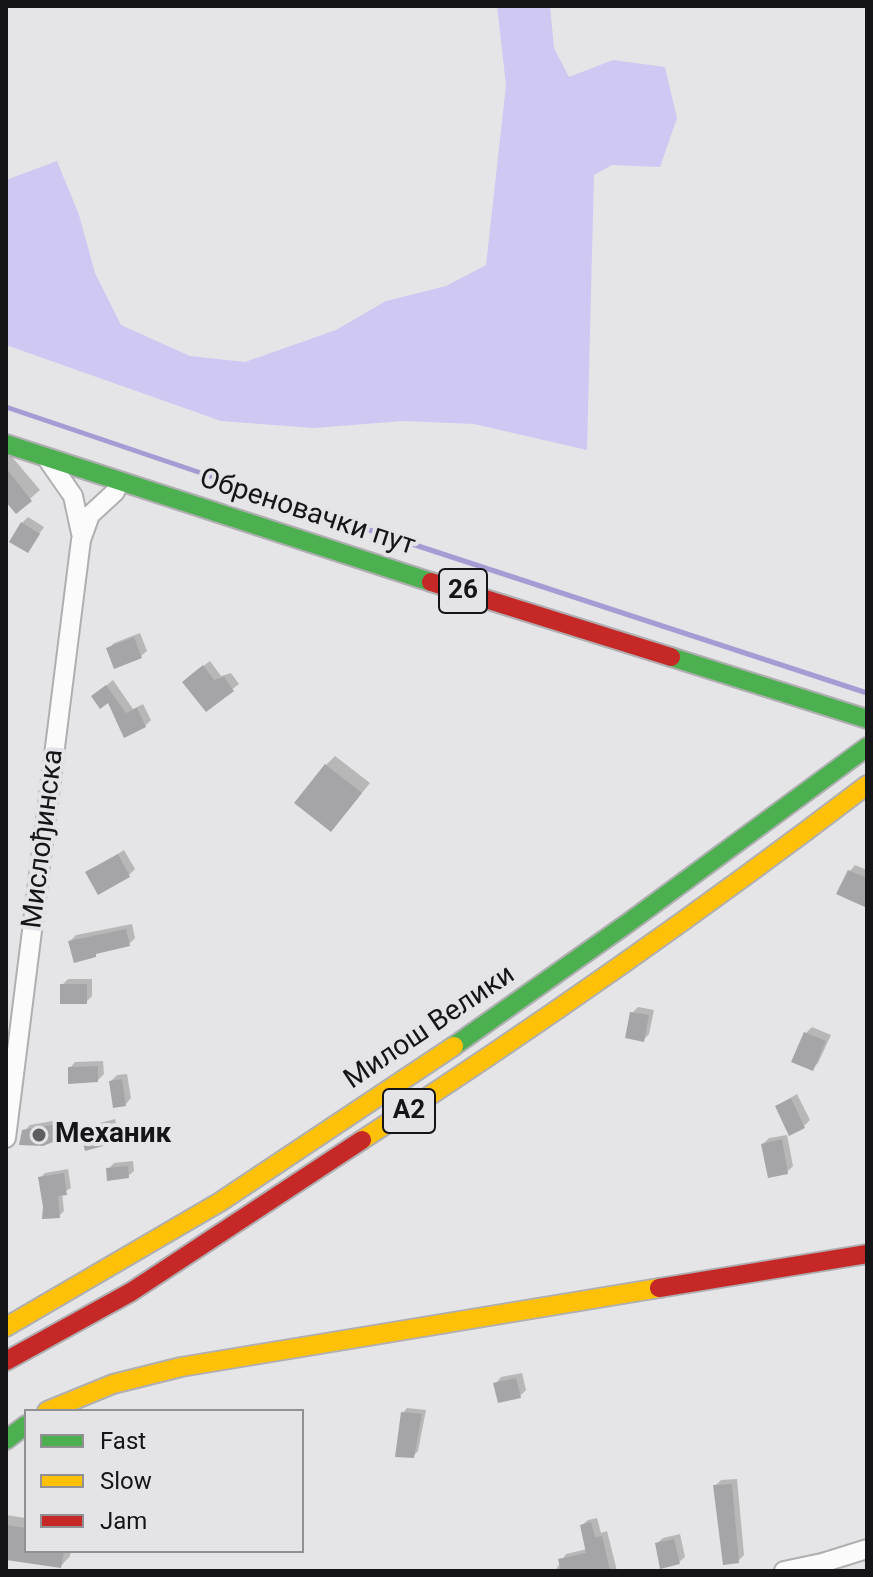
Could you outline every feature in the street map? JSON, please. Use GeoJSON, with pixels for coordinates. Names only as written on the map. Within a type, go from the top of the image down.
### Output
{"type":"FeatureCollection","features":[{"type":"Feature","properties":{"kind":"main road","name":"Обреновачки пут"},"geometry":{"type":"LineString","coordinates":[[6,444],[867,719]]}},
{"type":"Feature","properties":{"kind":"main road","name":"Милош Велики"},"geometry":{"type":"LineString","coordinates":[[6,1327],[219,1203],[322,1136],[590,952],[867,747]]}},
{"type":"Feature","properties":{"kind":"main road","name":"Милош Велики"},"geometry":{"type":"LineString","coordinates":[[6,1361],[140,1285],[475,1067],[702,908],[867,785]]}},
{"type":"Feature","properties":{"kind":"main road"},"geometry":{"type":"LineString","coordinates":[[51,1409],[97,1387],[214,1361],[867,1254]]}},
{"type":"Feature","properties":{"kind":"main road"},"geometry":{"type":"LineString","coordinates":[[6,1440],[24,1426]]}},
{"type":"Feature","properties":{"kind":"street","name":"Мислођинска"},"geometry":{"type":"LineString","coordinates":[[6,1138],[81,540],[73,496],[46,457]]}},
{"type":"Feature","properties":{"kind":"street","name":"Мислођинска"},"geometry":{"type":"LineString","coordinates":[[81,540],[90,515],[115,492],[119,482]]}},
{"type":"Feature","properties":{"kind":"street"},"geometry":{"type":"LineString","coordinates":[[784,1571],[867,1549]]}},
{"type":"Feature","properties":{"kind":"shaded area"},"geometry":{"type":"Polygon","coordinates":[[[497,6],[550,6],[554,48],[569,77],[613,60],[665,67],[677,118],[660,167],[612,165],[594,175],[587,450],[474,424],[403,421],[314,428],[221,421],[6,345],[6,180],[57,161],[79,215],[95,273],[121,325],[190,356],[245,362],[336,330],[386,301],[446,286],[486,265],[506,85],[497,6]]]}},
{"type":"Feature","properties":{"kind":"building"},"geometry":{"type":"Polygon","coordinates":[[[6,468],[32,501],[16,514],[6,502],[6,468]]]}},
{"type":"Feature","properties":{"kind":"building"},"geometry":{"type":"Polygon","coordinates":[[[21,522],[40,534],[28,553],[9,542],[21,522]]]}},
{"type":"Feature","properties":{"kind":"building"},"geometry":{"type":"Polygon","coordinates":[[[134,637],[142,658],[114,669],[106,648],[134,637]]]}},
{"type":"Feature","properties":{"kind":"building"},"geometry":{"type":"Polygon","coordinates":[[[203,665],[214,680],[224,677],[234,691],[206,712],[182,682],[203,665]]]}},
{"type":"Feature","properties":{"kind":"building"},"geometry":{"type":"Polygon","coordinates":[[[106,685],[126,713],[137,708],[146,727],[124,738],[108,703],[100,709],[91,696],[106,685]]]}},
{"type":"Feature","properties":{"kind":"building"},"geometry":{"type":"Polygon","coordinates":[[[325,764],[362,793],[331,832],[294,803],[325,764]]]}},
{"type":"Feature","properties":{"kind":"building"},"geometry":{"type":"Polygon","coordinates":[[[118,854],[130,877],[98,895],[85,872],[118,854]]]}},
{"type":"Feature","properties":{"kind":"building"},"geometry":{"type":"Polygon","coordinates":[[[848,870],[867,878],[867,908],[836,894],[848,870]]]}},
{"type":"Feature","properties":{"kind":"building"},"geometry":{"type":"Polygon","coordinates":[[[126,929],[130,946],[74,963],[68,941],[126,929]]]}},
{"type":"Feature","properties":{"kind":"building"},"geometry":{"type":"Polygon","coordinates":[[[60,984],[87,984],[87,1004],[60,1004],[60,984]]]}},
{"type":"Feature","properties":{"kind":"building"},"geometry":{"type":"Polygon","coordinates":[[[630,1012],[649,1015],[644,1042],[625,1038],[630,1012]]]}},
{"type":"Feature","properties":{"kind":"building"},"geometry":{"type":"Polygon","coordinates":[[[804,1032],[826,1041],[813,1071],[791,1062],[804,1032]]]}},
{"type":"Feature","properties":{"kind":"building"},"geometry":{"type":"Polygon","coordinates":[[[98,1066],[98,1082],[68,1084],[68,1067],[98,1066]]]}},
{"type":"Feature","properties":{"kind":"building"},"geometry":{"type":"Polygon","coordinates":[[[122,1079],[126,1106],[113,1108],[109,1081],[122,1079]]]}},
{"type":"Feature","properties":{"kind":"building"},"geometry":{"type":"Polygon","coordinates":[[[791,1098],[805,1128],[789,1136],[775,1106],[791,1098]]]}},
{"type":"Feature","properties":{"kind":"building"},"geometry":{"type":"Polygon","coordinates":[[[109,1124],[114,1143],[85,1151],[80,1131],[109,1124]]]}},
{"type":"Feature","properties":{"kind":"building","name":"Механик"},"geometry":{"type":"Polygon","coordinates":[[[52,1125],[58,1140],[43,1146],[19,1145],[22,1130],[52,1125]]]}},
{"type":"Feature","properties":{"kind":"building"},"geometry":{"type":"Polygon","coordinates":[[[782,1139],[788,1174],[768,1178],[761,1144],[782,1139]]]}},
{"type":"Feature","properties":{"kind":"building"},"geometry":{"type":"Polygon","coordinates":[[[128,1166],[129,1178],[107,1181],[106,1168],[128,1166]]]}},
{"type":"Feature","properties":{"kind":"building"},"geometry":{"type":"Polygon","coordinates":[[[64,1173],[67,1195],[58,1196],[60,1218],[42,1219],[38,1177],[64,1173]]]}},
{"type":"Feature","properties":{"kind":"building"},"geometry":{"type":"Polygon","coordinates":[[[516,1378],[521,1398],[498,1403],[493,1383],[516,1378]]]}},
{"type":"Feature","properties":{"kind":"building"},"geometry":{"type":"Polygon","coordinates":[[[401,1412],[422,1414],[414,1458],[395,1457],[401,1412]]]}},
{"type":"Feature","properties":{"kind":"building"},"geometry":{"type":"Polygon","coordinates":[[[732,1484],[739,1563],[723,1565],[713,1485],[732,1484]]]}},
{"type":"Feature","properties":{"kind":"building"},"geometry":{"type":"Polygon","coordinates":[[[591,1522],[595,1537],[602,1536],[610,1571],[561,1571],[558,1559],[586,1553],[580,1525],[591,1522]]]}},
{"type":"Feature","properties":{"kind":"building"},"geometry":{"type":"Polygon","coordinates":[[[6,1525],[24,1528],[24,1553],[64,1553],[61,1568],[6,1560],[6,1525]]]}},
{"type":"Feature","properties":{"kind":"building"},"geometry":{"type":"Polygon","coordinates":[[[674,1539],[680,1564],[660,1569],[655,1543],[674,1539]]]}},
{"type":"Feature","properties":{"kind":"waterway"},"geometry":{"type":"LineString","coordinates":[[6,407],[275,498]]}},
{"type":"Feature","properties":{"kind":"waterway"},"geometry":{"type":"LineString","coordinates":[[351,524],[867,693]]}},
{"type":"Feature","properties":{"kind":"traffic: fast"},"geometry":{"type":"LineString","coordinates":[[6,444],[431,582]]}},
{"type":"Feature","properties":{"kind":"traffic: fast"},"geometry":{"type":"LineString","coordinates":[[671,657],[867,719]]}},
{"type":"Feature","properties":{"kind":"traffic: fast"},"geometry":{"type":"LineString","coordinates":[[454,1046],[628,923],[867,747]]}},
{"type":"Feature","properties":{"kind":"traffic: fast"},"geometry":{"type":"LineString","coordinates":[[6,1440],[24,1426]]}},
{"type":"Feature","properties":{"kind":"traffic: slow"},"geometry":{"type":"LineString","coordinates":[[362,1140],[618,967],[867,785]]}},
{"type":"Feature","properties":{"kind":"traffic: slow"},"geometry":{"type":"LineString","coordinates":[[6,1327],[220,1202],[454,1046]]}},
{"type":"Feature","properties":{"kind":"traffic: slow"},"geometry":{"type":"LineString","coordinates":[[52,1409],[113,1384],[181,1367],[659,1288]]}},
{"type":"Feature","properties":{"kind":"traffic: jam"},"geometry":{"type":"LineString","coordinates":[[431,582],[671,657]]}},
{"type":"Feature","properties":{"kind":"traffic: jam"},"geometry":{"type":"LineString","coordinates":[[6,1361],[131,1292],[362,1140]]}},
{"type":"Feature","properties":{"kind":"traffic: jam"},"geometry":{"type":"LineString","coordinates":[[659,1288],[867,1254]]}},
{"type":"Feature","properties":{"kind":"place","name":"Механик"},"geometry":{"type":"Point","coordinates":[39,1135]}}]}
